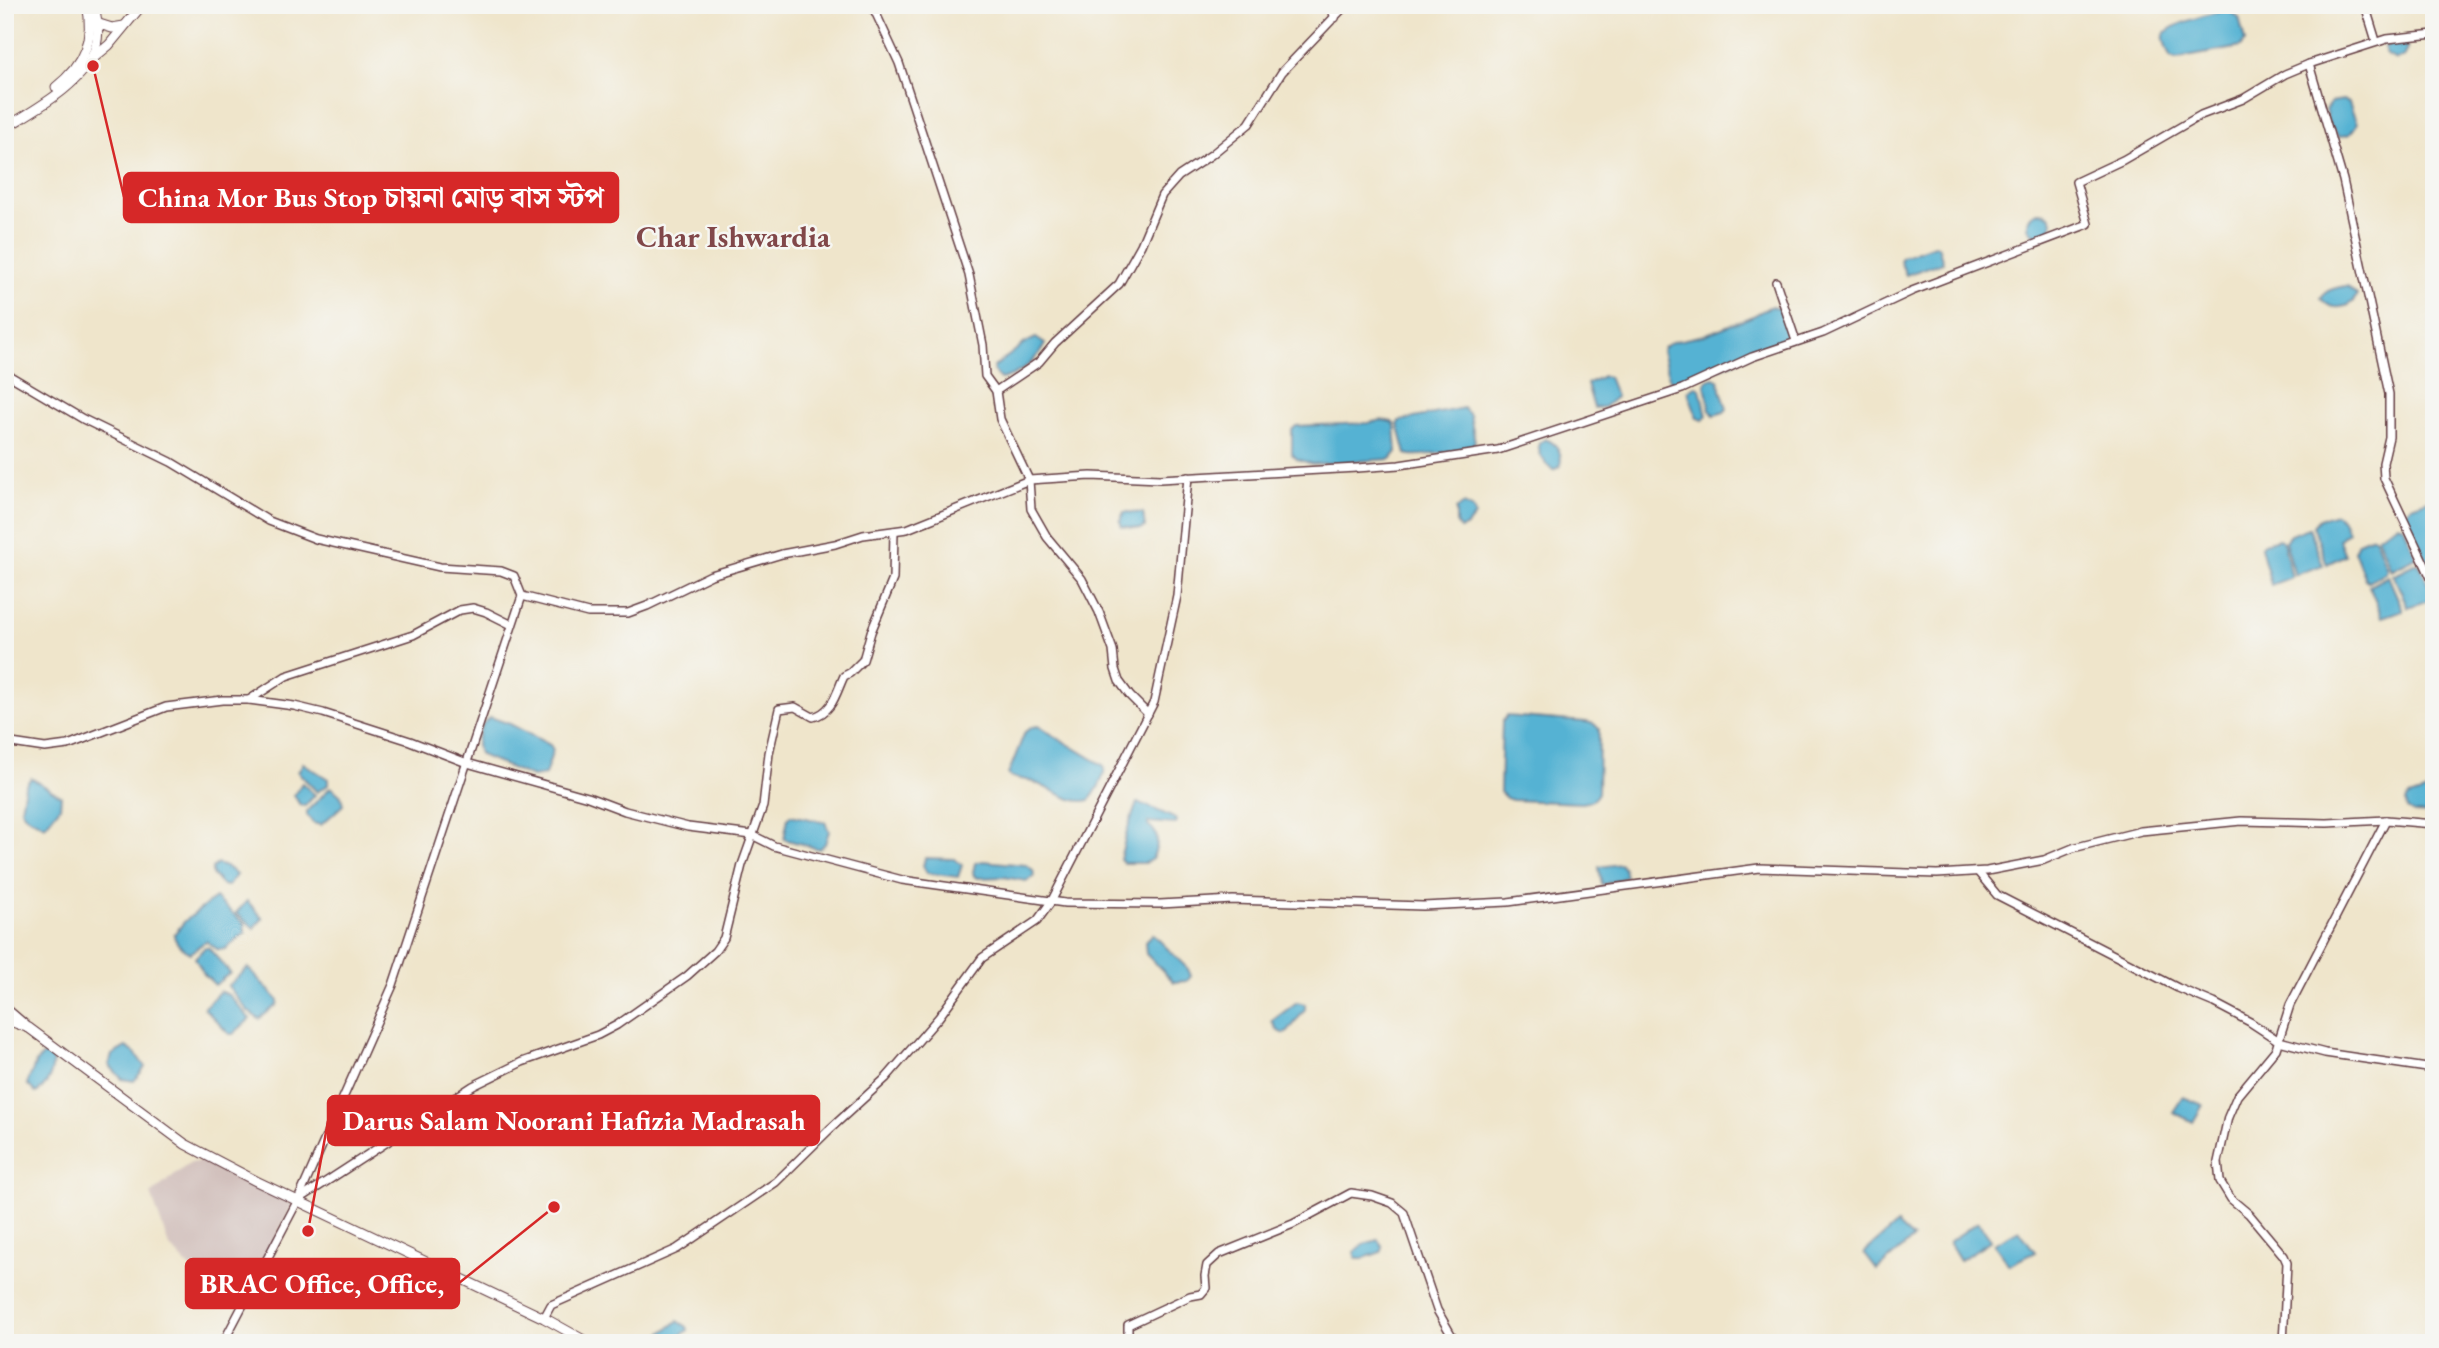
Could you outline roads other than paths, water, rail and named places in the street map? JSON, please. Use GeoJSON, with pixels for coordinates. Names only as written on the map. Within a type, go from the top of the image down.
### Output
{"type":"FeatureCollection","features":[{"type":"Feature","properties":{"kind":"main road"},"geometry":{"type":"LineString","coordinates":[[5,122],[62,82],[79,64],[86,51],[94,22],[88,5]]}},
{"type":"Feature","properties":{"kind":"main road"},"geometry":{"type":"LineString","coordinates":[[5,128],[80,76],[96,49],[94,5]]}},
{"type":"Feature","properties":{"kind":"main road"},"geometry":{"type":"LineString","coordinates":[[90,61],[109,45],[142,5]]}},
{"type":"Feature","properties":{"kind":"main road"},"geometry":{"type":"LineString","coordinates":[[94,22],[112,28],[124,26]]}},
{"type":"Feature","properties":{"kind":"main road"},"geometry":{"type":"LineString","coordinates":[[5,1019],[29,1028],[185,1144],[256,1181],[544,1318],[589,1343]]}},
{"type":"Feature","properties":{"kind":"street"},"geometry":{"type":"LineString","coordinates":[[872,5],[899,63],[969,275],[983,345],[985,376],[996,391],[1000,419],[1029,480],[1031,509],[1047,537],[1082,579],[1099,612],[1113,650],[1119,681],[1148,714]]}},
{"type":"Feature","properties":{"kind":"street"},"geometry":{"type":"LineString","coordinates":[[1330,5],[1335,18]]}},
{"type":"Feature","properties":{"kind":"street"},"geometry":{"type":"LineString","coordinates":[[996,391],[1039,362],[1055,343],[1119,284],[1141,245],[1162,195],[1179,176],[1211,155],[1249,124],[1282,72],[1346,5]]}},
{"type":"Feature","properties":{"kind":"street"},"geometry":{"type":"LineString","coordinates":[[2365,5],[2376,41]]}},
{"type":"Feature","properties":{"kind":"street"},"geometry":{"type":"LineString","coordinates":[[522,596],[588,614],[628,613],[648,607],[711,575],[782,554],[907,529],[1029,480],[1091,476],[1160,479],[1399,465],[1498,450],[1682,388],[1752,357],[1823,333],[1912,291],[2088,223],[2076,182],[2123,160],[2201,115],[2243,99],[2285,74],[2309,64],[2376,41],[2434,34]]}},
{"type":"Feature","properties":{"kind":"street"},"geometry":{"type":"LineString","coordinates":[[2309,64],[2343,180],[2389,394],[2389,437],[2383,463],[2384,478],[2434,584]]}},
{"type":"Feature","properties":{"kind":"street"},"geometry":{"type":"LineString","coordinates":[[1776,282],[1796,341]]}},
{"type":"Feature","properties":{"kind":"street"},"geometry":{"type":"LineString","coordinates":[[5,373],[83,419],[171,462],[269,521],[316,539],[439,567],[501,571],[514,576],[522,596],[393,985],[298,1200],[223,1343]]}},
{"type":"Feature","properties":{"kind":"street"},"geometry":{"type":"LineString","coordinates":[[544,1318],[551,1305],[677,1249],[776,1182],[886,1078],[939,1017],[982,958],[1037,921],[1051,902],[1154,702],[1177,596],[1188,477]]}},
{"type":"Feature","properties":{"kind":"street"},"geometry":{"type":"LineString","coordinates":[[298,1200],[473,1086],[522,1062],[607,1030],[687,976],[715,951],[724,938],[742,865],[763,806],[769,753],[779,709],[795,708],[813,717],[823,715],[833,704],[844,676],[863,660],[871,632],[893,579],[894,531]]}},
{"type":"Feature","properties":{"kind":"street"},"geometry":{"type":"LineString","coordinates":[[249,700],[286,677],[413,635],[460,610],[473,608],[512,625]]}},
{"type":"Feature","properties":{"kind":"street"},"geometry":{"type":"LineString","coordinates":[[5,742],[45,748],[68,746],[166,707],[222,700],[249,700],[294,706],[410,741],[467,763],[588,797],[625,811],[688,827],[752,835],[774,846],[902,880],[1051,902],[1160,904],[1233,900],[1423,906],[1508,902],[1759,868],[1937,874],[1978,872],[2044,860],[2073,848],[2141,831],[2241,821],[2327,823],[2386,820],[2434,824]]}},
{"type":"Feature","properties":{"kind":"street"},"geometry":{"type":"LineString","coordinates":[[2283,1343],[2287,1263],[2249,1214],[2231,1199],[2220,1181],[2218,1162],[2228,1117],[2237,1096],[2276,1049],[2290,1005],[2386,820]]}},
{"type":"Feature","properties":{"kind":"street"},"geometry":{"type":"LineString","coordinates":[[1978,872],[1997,895],[2167,982],[2214,1003],[2279,1041],[2325,1053],[2434,1069]]}},
{"type":"Feature","properties":{"kind":"street"},"geometry":{"type":"LineString","coordinates":[[5,1007],[29,1028]]}},
{"type":"Feature","properties":{"kind":"street"},"geometry":{"type":"LineString","coordinates":[[1128,1343],[1128,1325],[1190,1296],[1201,1294],[1206,1288],[1207,1265],[1219,1254],[1293,1224],[1351,1193],[1392,1203],[1404,1213],[1437,1310],[1457,1343]]}},
{"type":"Feature","properties":{"kind":"water"},"geometry":{"type":"Polygon","coordinates":[[[2228,10],[2239,18],[2245,41],[2241,47],[2176,59],[2170,57],[2164,40],[2167,31],[2193,19],[2228,10]]]}},
{"type":"Feature","properties":{"kind":"water"},"geometry":{"type":"Polygon","coordinates":[[[2396,41],[2406,44],[2407,49],[2403,57],[2396,60],[2387,55],[2384,47],[2396,41]]]}},
{"type":"Feature","properties":{"kind":"water"},"geometry":{"type":"Polygon","coordinates":[[[2343,100],[2349,103],[2357,124],[2350,134],[2339,137],[2329,125],[2325,110],[2331,102],[2343,100]]]}},
{"type":"Feature","properties":{"kind":"water"},"geometry":{"type":"Polygon","coordinates":[[[2040,212],[2048,216],[2052,224],[2048,232],[2040,236],[2032,232],[2028,224],[2032,216],[2040,212]]]}},
{"type":"Feature","properties":{"kind":"water"},"geometry":{"type":"Polygon","coordinates":[[[1934,245],[1938,246],[1943,262],[1906,275],[1900,261],[1902,257],[1934,245]]]}},
{"type":"Feature","properties":{"kind":"water"},"geometry":{"type":"Polygon","coordinates":[[[2347,286],[2357,295],[2345,306],[2335,307],[2321,298],[2329,291],[2347,286]]]}},
{"type":"Feature","properties":{"kind":"water"},"geometry":{"type":"Polygon","coordinates":[[[1771,306],[1779,308],[1789,334],[1787,337],[1735,362],[1679,383],[1675,384],[1670,380],[1662,351],[1664,347],[1672,342],[1704,335],[1771,306]]]}},
{"type":"Feature","properties":{"kind":"water"},"geometry":{"type":"Polygon","coordinates":[[[1036,338],[1045,344],[1037,356],[1020,371],[1000,379],[994,367],[1025,343],[1036,338]]]}},
{"type":"Feature","properties":{"kind":"water"},"geometry":{"type":"Polygon","coordinates":[[[1603,376],[1608,377],[1616,397],[1604,407],[1594,408],[1587,384],[1603,376]]]}},
{"type":"Feature","properties":{"kind":"water"},"geometry":{"type":"Polygon","coordinates":[[[1708,380],[1718,380],[1727,409],[1714,415],[1710,410],[1705,385],[1708,380]]]}},
{"type":"Feature","properties":{"kind":"water"},"geometry":{"type":"Polygon","coordinates":[[[1696,386],[1700,389],[1707,416],[1703,420],[1697,418],[1688,391],[1696,386]]]}},
{"type":"Feature","properties":{"kind":"water"},"geometry":{"type":"Polygon","coordinates":[[[1463,408],[1470,415],[1475,442],[1441,453],[1406,454],[1399,421],[1463,408]]]}},
{"type":"Feature","properties":{"kind":"water"},"geometry":{"type":"Polygon","coordinates":[[[1382,420],[1395,425],[1397,452],[1391,459],[1312,464],[1297,459],[1292,454],[1292,430],[1296,426],[1382,420]]]}},
{"type":"Feature","properties":{"kind":"water"},"geometry":{"type":"Polygon","coordinates":[[[1545,439],[1553,443],[1560,453],[1560,466],[1553,470],[1539,451],[1539,443],[1545,439]]]}},
{"type":"Feature","properties":{"kind":"water"},"geometry":{"type":"Polygon","coordinates":[[[2434,498],[2434,564],[2428,565],[2405,513],[2411,506],[2434,498]]]}},
{"type":"Feature","properties":{"kind":"water"},"geometry":{"type":"Polygon","coordinates":[[[1464,504],[1473,509],[1475,516],[1466,527],[1460,529],[1456,523],[1456,509],[1464,504]]]}},
{"type":"Feature","properties":{"kind":"water"},"geometry":{"type":"Polygon","coordinates":[[[1124,512],[1143,513],[1145,527],[1141,529],[1122,526],[1120,521],[1124,512]]]}},
{"type":"Feature","properties":{"kind":"water"},"geometry":{"type":"Polygon","coordinates":[[[2336,514],[2343,520],[2348,532],[2339,540],[2345,555],[2327,564],[2313,526],[2319,519],[2336,514]]]}},
{"type":"Feature","properties":{"kind":"water"},"geometry":{"type":"Polygon","coordinates":[[[2397,524],[2404,526],[2416,557],[2391,570],[2377,536],[2397,524]]]}},
{"type":"Feature","properties":{"kind":"water"},"geometry":{"type":"Polygon","coordinates":[[[2309,528],[2323,565],[2295,575],[2285,541],[2290,535],[2309,528]]]}},
{"type":"Feature","properties":{"kind":"water"},"geometry":{"type":"Polygon","coordinates":[[[2372,536],[2387,569],[2385,573],[2368,581],[2354,551],[2358,542],[2372,536]]]}},
{"type":"Feature","properties":{"kind":"water"},"geometry":{"type":"Polygon","coordinates":[[[2279,539],[2283,542],[2292,577],[2271,585],[2261,547],[2264,543],[2279,539]]]}},
{"type":"Feature","properties":{"kind":"water"},"geometry":{"type":"Polygon","coordinates":[[[2419,564],[2434,598],[2408,607],[2393,575],[2419,564]]]}},
{"type":"Feature","properties":{"kind":"water"},"geometry":{"type":"Polygon","coordinates":[[[2388,576],[2403,610],[2382,617],[2369,586],[2388,576]]]}},
{"type":"Feature","properties":{"kind":"water"},"geometry":{"type":"Polygon","coordinates":[[[1507,716],[1594,724],[1599,729],[1598,793],[1595,797],[1582,803],[1506,798],[1500,792],[1502,722],[1507,716]]]}},
{"type":"Feature","properties":{"kind":"water"},"geometry":{"type":"Polygon","coordinates":[[[490,717],[510,724],[550,745],[553,750],[545,775],[532,777],[480,755],[478,734],[490,717]]]}},
{"type":"Feature","properties":{"kind":"water"},"geometry":{"type":"Polygon","coordinates":[[[1038,726],[1104,766],[1100,784],[1089,800],[1075,800],[1036,783],[1008,775],[1025,732],[1038,726]]]}},
{"type":"Feature","properties":{"kind":"water"},"geometry":{"type":"Polygon","coordinates":[[[303,763],[328,779],[328,785],[317,792],[298,772],[303,763]]]}},
{"type":"Feature","properties":{"kind":"water"},"geometry":{"type":"Polygon","coordinates":[[[31,778],[61,796],[60,807],[45,826],[26,816],[21,809],[25,786],[31,778]]]}},
{"type":"Feature","properties":{"kind":"water"},"geometry":{"type":"Polygon","coordinates":[[[302,783],[315,795],[305,806],[300,805],[294,795],[302,783]]]}},
{"type":"Feature","properties":{"kind":"water"},"geometry":{"type":"Polygon","coordinates":[[[331,787],[341,796],[343,805],[321,825],[313,823],[307,811],[331,787]]]}},
{"type":"Feature","properties":{"kind":"water"},"geometry":{"type":"Polygon","coordinates":[[[2430,790],[2434,793],[2434,814],[2414,813],[2407,809],[2406,802],[2409,797],[2430,790]]]}},
{"type":"Feature","properties":{"kind":"water"},"geometry":{"type":"Polygon","coordinates":[[[1137,803],[1177,820],[1176,824],[1148,822],[1157,837],[1152,859],[1145,863],[1124,863],[1120,859],[1137,803]]]}},
{"type":"Feature","properties":{"kind":"water"},"geometry":{"type":"Polygon","coordinates":[[[790,815],[825,822],[829,831],[825,844],[819,849],[784,839],[790,815]]]}},
{"type":"Feature","properties":{"kind":"water"},"geometry":{"type":"Polygon","coordinates":[[[925,858],[954,859],[962,865],[958,877],[927,873],[923,866],[925,858]]]}},
{"type":"Feature","properties":{"kind":"water"},"geometry":{"type":"Polygon","coordinates":[[[983,861],[1026,865],[1033,870],[1034,877],[1026,881],[1004,877],[978,878],[973,872],[975,863],[983,861]]]}},
{"type":"Feature","properties":{"kind":"water"},"geometry":{"type":"Polygon","coordinates":[[[217,864],[236,875],[228,886],[222,885],[212,874],[212,869],[217,864]]]}},
{"type":"Feature","properties":{"kind":"water"},"geometry":{"type":"Polygon","coordinates":[[[1620,864],[1626,877],[1602,885],[1599,867],[1620,864]]]}},
{"type":"Feature","properties":{"kind":"water"},"geometry":{"type":"Polygon","coordinates":[[[215,898],[245,924],[245,933],[225,949],[218,950],[206,941],[190,953],[179,945],[174,934],[185,921],[215,898]]]}},
{"type":"Feature","properties":{"kind":"water"},"geometry":{"type":"Polygon","coordinates":[[[247,901],[263,918],[254,928],[236,913],[247,901]]]}},
{"type":"Feature","properties":{"kind":"water"},"geometry":{"type":"Polygon","coordinates":[[[1153,934],[1188,969],[1191,976],[1187,981],[1174,982],[1146,954],[1145,942],[1153,934]]]}},
{"type":"Feature","properties":{"kind":"water"},"geometry":{"type":"Polygon","coordinates":[[[205,947],[209,948],[230,973],[215,985],[203,973],[195,958],[205,947]]]}},
{"type":"Feature","properties":{"kind":"water"},"geometry":{"type":"Polygon","coordinates":[[[248,968],[278,1000],[277,1005],[259,1019],[248,1011],[228,986],[248,968]]]}},
{"type":"Feature","properties":{"kind":"water"},"geometry":{"type":"Polygon","coordinates":[[[220,991],[229,995],[250,1019],[233,1034],[229,1034],[204,1008],[220,991]]]}},
{"type":"Feature","properties":{"kind":"water"},"geometry":{"type":"Polygon","coordinates":[[[1297,1002],[1305,1004],[1305,1009],[1288,1032],[1284,1034],[1278,1031],[1272,1021],[1297,1002]]]}},
{"type":"Feature","properties":{"kind":"water"},"geometry":{"type":"Polygon","coordinates":[[[126,1047],[135,1053],[145,1067],[134,1081],[122,1079],[109,1065],[112,1055],[126,1047]]]}},
{"type":"Feature","properties":{"kind":"water"},"geometry":{"type":"Polygon","coordinates":[[[45,1054],[51,1057],[52,1061],[50,1077],[36,1093],[27,1084],[36,1062],[45,1054]]]}},
{"type":"Feature","properties":{"kind":"water"},"geometry":{"type":"Polygon","coordinates":[[[2183,1097],[2203,1105],[2193,1122],[2173,1112],[2183,1097]]]}},
{"type":"Feature","properties":{"kind":"water"},"geometry":{"type":"Polygon","coordinates":[[[1978,1222],[1991,1240],[1960,1260],[1949,1242],[1978,1222]]]}},
{"type":"Feature","properties":{"kind":"water"},"geometry":{"type":"Polygon","coordinates":[[[1897,1224],[1913,1239],[1877,1270],[1864,1253],[1897,1224]]]}},
{"type":"Feature","properties":{"kind":"water"},"geometry":{"type":"Polygon","coordinates":[[[2019,1230],[2035,1252],[2009,1265],[1994,1244],[2019,1230]]]}},
{"type":"Feature","properties":{"kind":"water"},"geometry":{"type":"Polygon","coordinates":[[[1378,1240],[1383,1247],[1381,1252],[1356,1258],[1354,1252],[1364,1244],[1378,1240]]]}},
{"type":"Feature","properties":{"kind":"water"},"geometry":{"type":"Polygon","coordinates":[[[678,1321],[688,1330],[679,1337],[648,1343],[678,1321]]]}},
{"type":"Feature","properties":{"kind":"place","name":"China Mor Bus Stop চায়না মোড় বাস স্টপ"},"geometry":{"type":"Point","coordinates":[93,66]}},
{"type":"Feature","properties":{"kind":"place","name":"BRAC Office, Office,"},"geometry":{"type":"Point","coordinates":[554,1207]}},
{"type":"Feature","properties":{"kind":"place","name":"Darus Salam Noorani Hafizia Madrasah"},"geometry":{"type":"Point","coordinates":[308,1231]}},
{"type":"Feature","properties":{"kind":"district","name":"Char Ishwardia"},"geometry":{"type":"Point","coordinates":[733,237]}}]}
